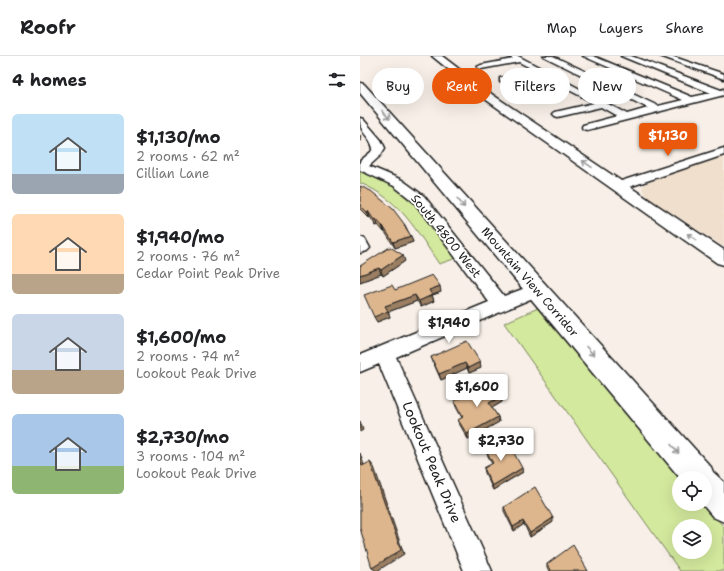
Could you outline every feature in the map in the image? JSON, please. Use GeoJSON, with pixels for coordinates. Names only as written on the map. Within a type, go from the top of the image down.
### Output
{"type":"FeatureCollection","features":[{"type":"Feature","properties":{"kind":"highway"},"geometry":{"type":"LineString","coordinates":[[436,56],[490,97],[724,259]]}},
{"type":"Feature","properties":{"kind":"highway","name":"Mountain View Corridor"},"geometry":{"type":"LineString","coordinates":[[360,86],[427,161],[463,206],[694,471]]}},
{"type":"Feature","properties":{"kind":"highway"},"geometry":{"type":"LineString","coordinates":[[712,492],[724,506]]}},
{"type":"Feature","properties":{"kind":"street"},"geometry":{"type":"LineString","coordinates":[[547,56],[657,109]]}},
{"type":"Feature","properties":{"kind":"street"},"geometry":{"type":"LineString","coordinates":[[588,56],[691,100]]}},
{"type":"Feature","properties":{"kind":"street"},"geometry":{"type":"LineString","coordinates":[[625,56],[722,93]]}},
{"type":"Feature","properties":{"kind":"street"},"geometry":{"type":"LineString","coordinates":[[664,56],[724,77]]}},
{"type":"Feature","properties":{"kind":"street"},"geometry":{"type":"LineString","coordinates":[[557,68],[610,57]]}},
{"type":"Feature","properties":{"kind":"street"},"geometry":{"type":"LineString","coordinates":[[481,67],[516,58],[536,68]]}},
{"type":"Feature","properties":{"kind":"street"},"geometry":{"type":"LineString","coordinates":[[571,87],[578,91]]}},
{"type":"Feature","properties":{"kind":"street"},"geometry":{"type":"LineString","coordinates":[[587,127],[722,93]]}},
{"type":"Feature","properties":{"kind":"street"},"geometry":{"type":"LineString","coordinates":[[558,114],[602,104],[626,117]]}},
{"type":"Feature","properties":{"kind":"street"},"geometry":{"type":"LineString","coordinates":[[361,124],[377,142],[379,148],[376,154],[361,166]]}},
{"type":"Feature","properties":{"kind":"street"},"geometry":{"type":"LineString","coordinates":[[619,186],[673,168],[722,144]]}},
{"type":"Feature","properties":{"kind":"street"},"geometry":{"type":"LineString","coordinates":[[659,160],[673,168]]}},
{"type":"Feature","properties":{"kind":"street","name":"South 4800 West"},"geometry":{"type":"LineString","coordinates":[[361,166],[398,183],[419,199],[501,305]]}},
{"type":"Feature","properties":{"kind":"street"},"geometry":{"type":"LineString","coordinates":[[360,364],[536,290]]}},
{"type":"Feature","properties":{"kind":"street","name":"Lookout Peak Drive"},"geometry":{"type":"LineString","coordinates":[[385,354],[478,571]]}},
{"type":"Feature","properties":{"kind":"shaded area"},"geometry":{"type":"Polygon","coordinates":[[[724,156],[724,247],[647,197],[642,189],[644,184],[724,156]]]}},
{"type":"Feature","properties":{"kind":"green space"},"geometry":{"type":"Polygon","coordinates":[[[360,172],[386,183],[416,204],[429,219],[457,258],[439,264],[415,228],[397,207],[374,190],[360,183],[360,172]]]}},
{"type":"Feature","properties":{"kind":"green space"},"geometry":{"type":"Polygon","coordinates":[[[538,308],[676,471],[672,471],[672,511],[710,511],[724,527],[724,571],[680,571],[504,323],[538,308]]]}},
{"type":"Feature","properties":{"kind":"building"},"geometry":{"type":"Polygon","coordinates":[[[360,186],[371,191],[393,209],[411,236],[393,242],[383,226],[376,219],[374,220],[368,211],[367,212],[360,205],[360,186]]]}},
{"type":"Feature","properties":{"kind":"building"},"geometry":{"type":"Polygon","coordinates":[[[390,247],[403,255],[381,270],[379,268],[360,275],[360,266],[390,247]]]}},
{"type":"Feature","properties":{"kind":"building"},"geometry":{"type":"Polygon","coordinates":[[[432,275],[440,286],[429,290],[432,295],[419,301],[415,295],[385,306],[388,311],[374,317],[364,295],[392,285],[395,290],[432,275]]]}},
{"type":"Feature","properties":{"kind":"building"},"geometry":{"type":"Polygon","coordinates":[[[467,341],[480,362],[468,368],[465,363],[439,374],[431,357],[467,341]]]}},
{"type":"Feature","properties":{"kind":"building"},"geometry":{"type":"Polygon","coordinates":[[[491,382],[501,397],[489,403],[498,417],[467,434],[458,420],[463,417],[454,401],[491,382]]]}},
{"type":"Feature","properties":{"kind":"building"},"geometry":{"type":"Polygon","coordinates":[[[506,438],[522,468],[492,486],[484,468],[493,463],[485,449],[506,438]]]}},
{"type":"Feature","properties":{"kind":"building"},"geometry":{"type":"Polygon","coordinates":[[[360,460],[362,466],[370,462],[401,550],[372,568],[360,528],[360,460]]]}},
{"type":"Feature","properties":{"kind":"building"},"geometry":{"type":"Polygon","coordinates":[[[535,487],[553,518],[530,533],[523,521],[513,527],[504,507],[535,487]]]}},
{"type":"Feature","properties":{"kind":"building"},"geometry":{"type":"Polygon","coordinates":[[[573,545],[588,571],[551,571],[547,564],[573,545]]]}}]}
